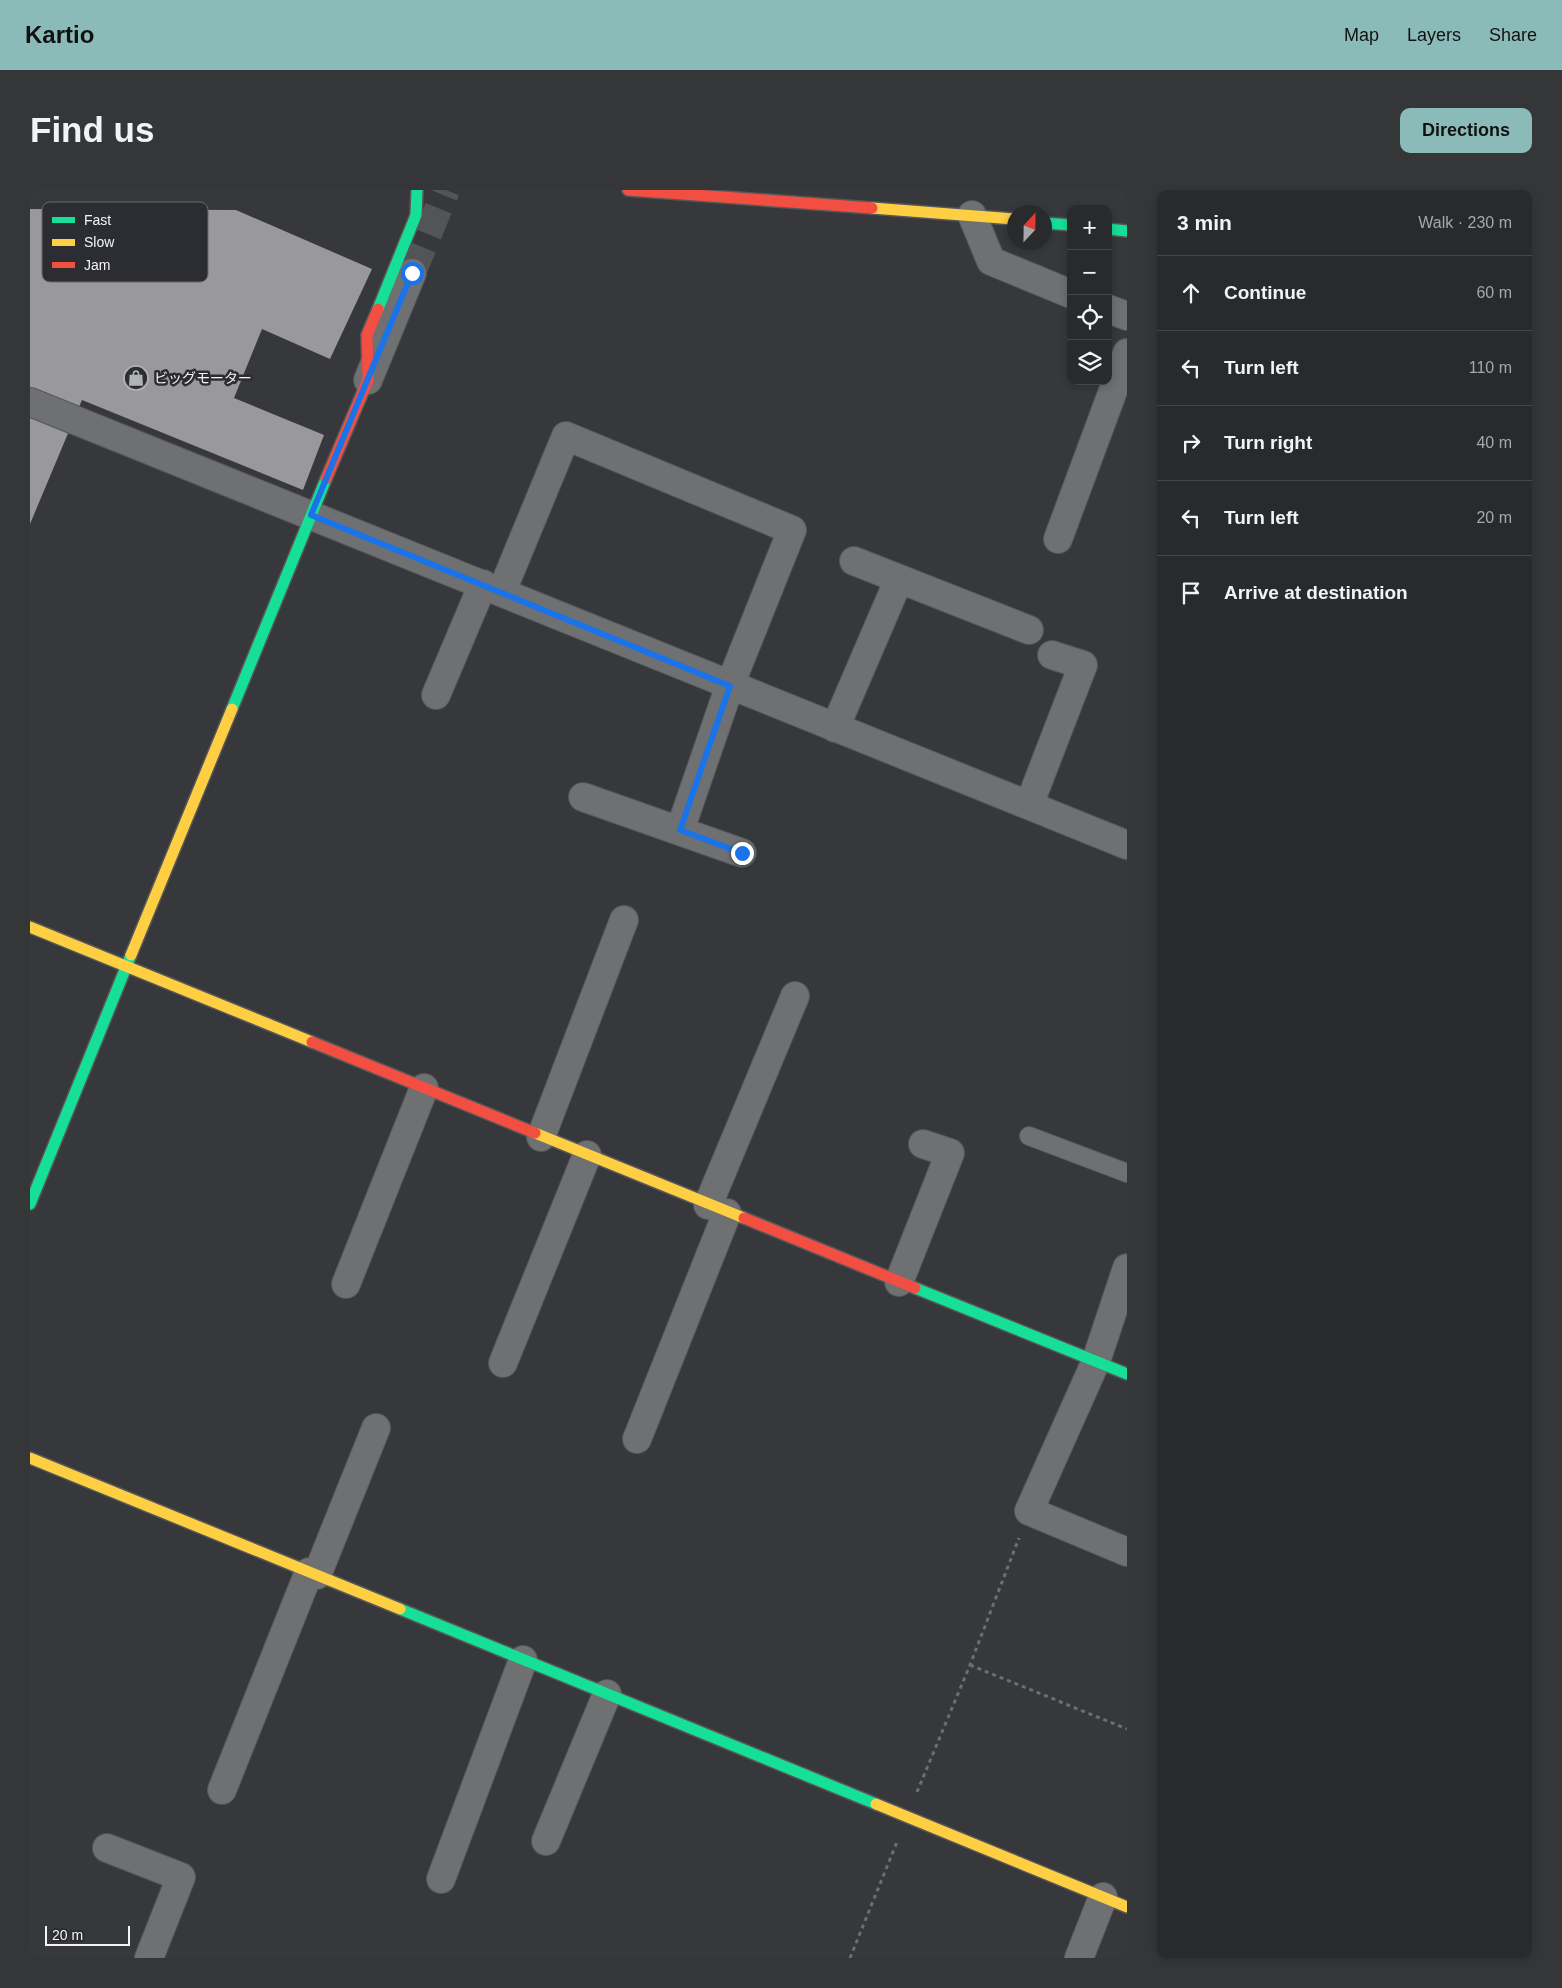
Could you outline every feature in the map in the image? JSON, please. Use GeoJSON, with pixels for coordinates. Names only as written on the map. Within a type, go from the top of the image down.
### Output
{"type":"FeatureCollection","features":[{"type":"Feature","properties":{"kind":"main road"},"geometry":{"type":"LineString","coordinates":[[30,1204],[126,966],[368,380],[367,335],[416,215],[417,190]]}},
{"type":"Feature","properties":{"kind":"main road"},"geometry":{"type":"LineString","coordinates":[[628,190],[1007,219]]}},
{"type":"Feature","properties":{"kind":"main road"},"geometry":{"type":"LineString","coordinates":[[1052,223],[1067,225]]}},
{"type":"Feature","properties":{"kind":"main road"},"geometry":{"type":"LineString","coordinates":[[1112,229],[1127,231]]}},
{"type":"Feature","properties":{"kind":"main road"},"geometry":{"type":"LineString","coordinates":[[30,928],[717,1209],[1127,1374]]}},
{"type":"Feature","properties":{"kind":"main road"},"geometry":{"type":"LineString","coordinates":[[30,1458],[1115,1902]]}},
{"type":"Feature","properties":{"kind":"street"},"geometry":{"type":"LineString","coordinates":[[972,215],[991,261],[1067,292]]}},
{"type":"Feature","properties":{"kind":"street"},"geometry":{"type":"LineString","coordinates":[[368,380],[412,273]]}},
{"type":"Feature","properties":{"kind":"street"},"geometry":{"type":"LineString","coordinates":[[1112,310],[1127,316]]}},
{"type":"Feature","properties":{"kind":"street"},"geometry":{"type":"LineString","coordinates":[[1058,539],[1127,353]]}},
{"type":"Feature","properties":{"kind":"street"},"geometry":{"type":"LineString","coordinates":[[30,402],[1127,845]]}},
{"type":"Feature","properties":{"kind":"street"},"geometry":{"type":"LineString","coordinates":[[436,695],[493,588],[566,436],[792,530],[730,686],[680,830]]}},
{"type":"Feature","properties":{"kind":"street"},"geometry":{"type":"LineString","coordinates":[[854,561],[1029,630]]}},
{"type":"Feature","properties":{"kind":"street"},"geometry":{"type":"LineString","coordinates":[[835,728],[899,578]]}},
{"type":"Feature","properties":{"kind":"street"},"geometry":{"type":"LineString","coordinates":[[1029,805],[1082,665],[1052,655]]}},
{"type":"Feature","properties":{"kind":"street"},"geometry":{"type":"LineString","coordinates":[[584,796],[742,853]]}},
{"type":"Feature","properties":{"kind":"street"},"geometry":{"type":"LineString","coordinates":[[541,1137],[624,920]]}},
{"type":"Feature","properties":{"kind":"street"},"geometry":{"type":"LineString","coordinates":[[637,1438],[717,1209],[795,996]]}},
{"type":"Feature","properties":{"kind":"street"},"geometry":{"type":"LineString","coordinates":[[346,1284],[424,1088]]}},
{"type":"Feature","properties":{"kind":"street"},"geometry":{"type":"LineString","coordinates":[[899,1282],[950,1153],[923,1144]]}},
{"type":"Feature","properties":{"kind":"street"},"geometry":{"type":"LineString","coordinates":[[503,1362],[587,1155]]}},
{"type":"Feature","properties":{"kind":"street"},"geometry":{"type":"LineString","coordinates":[[1127,1268],[1096,1361],[1029,1511],[1127,1552]]}},
{"type":"Feature","properties":{"kind":"street"},"geometry":{"type":"LineString","coordinates":[[222,1790],[376,1428]]}},
{"type":"Feature","properties":{"kind":"street"},"geometry":{"type":"LineString","coordinates":[[440,1880],[523,1660]]}},
{"type":"Feature","properties":{"kind":"street"},"geometry":{"type":"LineString","coordinates":[[546,1841],[607,1694]]}},
{"type":"Feature","properties":{"kind":"street"},"geometry":{"type":"LineString","coordinates":[[107,1848],[181,1877],[149,1958]]}},
{"type":"Feature","properties":{"kind":"street"},"geometry":{"type":"LineString","coordinates":[[1079,1958],[1115,1902]]}},
{"type":"Feature","properties":{"kind":"lane"},"geometry":{"type":"LineString","coordinates":[[1029,1136],[1127,1172]]}},
{"type":"Feature","properties":{"kind":"path"},"geometry":{"type":"LineString","coordinates":[[850,1958],[970,1665],[1029,1511]]}},
{"type":"Feature","properties":{"kind":"path"},"geometry":{"type":"LineString","coordinates":[[970,1665],[1127,1729]]}},
{"type":"Feature","properties":{"kind":"building","name":"ビッグモーター"},"geometry":{"type":"Polygon","coordinates":[[[30,209],[42,209],[42,282],[208,282],[208,210],[236,210],[372,269],[330,359],[262,329],[234,398],[324,435],[303,490],[82,400],[30,524],[30,209]]]}},
{"type":"Feature","properties":{"kind":"tunnel"},"geometry":{"type":"LineString","coordinates":[[412,273],[446,190]]}},
{"type":"Feature","properties":{"kind":"traffic: fast"},"geometry":{"type":"LineString","coordinates":[[378,309],[416,215],[417,190]]}},
{"type":"Feature","properties":{"kind":"traffic: fast"},"geometry":{"type":"LineString","coordinates":[[1052,224],[1067,225]]}},
{"type":"Feature","properties":{"kind":"traffic: fast"},"geometry":{"type":"LineString","coordinates":[[1112,229],[1127,231]]}},
{"type":"Feature","properties":{"kind":"traffic: fast"},"geometry":{"type":"LineString","coordinates":[[232,709],[326,479]]}},
{"type":"Feature","properties":{"kind":"traffic: fast"},"geometry":{"type":"LineString","coordinates":[[30,1204],[131,955]]}},
{"type":"Feature","properties":{"kind":"traffic: fast"},"geometry":{"type":"LineString","coordinates":[[915,1288],[1127,1374]]}},
{"type":"Feature","properties":{"kind":"traffic: fast"},"geometry":{"type":"LineString","coordinates":[[400,1609],[876,1804]]}},
{"type":"Feature","properties":{"kind":"traffic: slow"},"geometry":{"type":"LineString","coordinates":[[872,208],[1007,218]]}},
{"type":"Feature","properties":{"kind":"traffic: slow"},"geometry":{"type":"LineString","coordinates":[[131,955],[232,709]]}},
{"type":"Feature","properties":{"kind":"traffic: slow"},"geometry":{"type":"LineString","coordinates":[[30,927],[312,1042]]}},
{"type":"Feature","properties":{"kind":"traffic: slow"},"geometry":{"type":"LineString","coordinates":[[535,1133],[744,1218]]}},
{"type":"Feature","properties":{"kind":"traffic: slow"},"geometry":{"type":"LineString","coordinates":[[30,1458],[400,1609]]}},
{"type":"Feature","properties":{"kind":"traffic: slow"},"geometry":{"type":"LineString","coordinates":[[876,1804],[1127,1907]]}},
{"type":"Feature","properties":{"kind":"traffic: jam"},"geometry":{"type":"LineString","coordinates":[[628,190],[872,208]]}},
{"type":"Feature","properties":{"kind":"traffic: jam"},"geometry":{"type":"LineString","coordinates":[[326,479],[368,380],[367,335],[378,309]]}},
{"type":"Feature","properties":{"kind":"traffic: jam"},"geometry":{"type":"LineString","coordinates":[[312,1042],[535,1133]]}},
{"type":"Feature","properties":{"kind":"traffic: jam"},"geometry":{"type":"LineString","coordinates":[[744,1218],[915,1288]]}},
{"type":"Feature","properties":{"kind":"place","name":"ビッグモーター"},"geometry":{"type":"Point","coordinates":[136,378]}},
{"type":"Feature","properties":{"kind":"route"},"geometry":{"type":"LineString","coordinates":[[412,273],[311,515],[730,686],[680,830],[742,853]]}}]}
